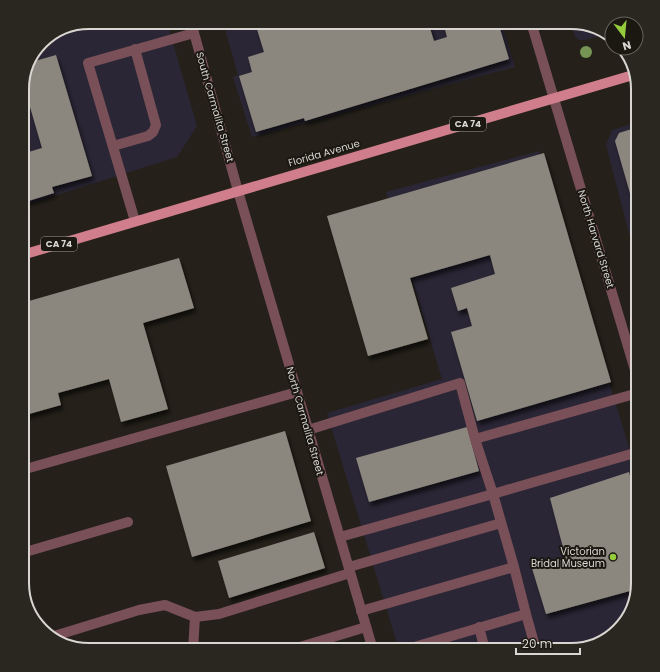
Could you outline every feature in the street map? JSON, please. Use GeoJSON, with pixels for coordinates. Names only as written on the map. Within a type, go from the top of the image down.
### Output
{"type":"FeatureCollection","features":[{"type":"Feature","properties":{"kind":"main road","name":"Florida Avenue"},"geometry":{"type":"LineString","coordinates":[[29,253],[630,76]]}},
{"type":"Feature","properties":{"kind":"street","name":"South Carmalita Street"},"geometry":{"type":"LineString","coordinates":[[193,29],[238,191]]}},
{"type":"Feature","properties":{"kind":"street","name":"North Harvard Street"},"geometry":{"type":"LineString","coordinates":[[533,29],[631,356]]}},
{"type":"Feature","properties":{"kind":"street"},"geometry":{"type":"LineString","coordinates":[[135,222],[88,63],[194,33]]}},
{"type":"Feature","properties":{"kind":"street"},"geometry":{"type":"LineString","coordinates":[[112,146],[148,136],[153,132],[156,125],[136,50]]}},
{"type":"Feature","properties":{"kind":"street","name":"North Carmalita Street"},"geometry":{"type":"LineString","coordinates":[[238,191],[371,643]]}},
{"type":"Feature","properties":{"kind":"street"},"geometry":{"type":"LineString","coordinates":[[308,430],[460,383],[514,567],[534,643]]}},
{"type":"Feature","properties":{"kind":"street"},"geometry":{"type":"LineString","coordinates":[[29,468],[297,392]]}},
{"type":"Feature","properties":{"kind":"street"},"geometry":{"type":"LineString","coordinates":[[476,439],[631,396]]}},
{"type":"Feature","properties":{"kind":"street"},"geometry":{"type":"LineString","coordinates":[[340,537],[631,454]]}},
{"type":"Feature","properties":{"kind":"street"},"geometry":{"type":"LineString","coordinates":[[29,551],[128,522]]}},
{"type":"Feature","properties":{"kind":"street"},"geometry":{"type":"LineString","coordinates":[[59,635],[139,610],[165,605],[184,614],[195,617],[219,614],[349,570],[501,523]]}},
{"type":"Feature","properties":{"kind":"street"},"geometry":{"type":"LineString","coordinates":[[361,611],[514,567]]}},
{"type":"Feature","properties":{"kind":"street"},"geometry":{"type":"LineString","coordinates":[[428,643],[526,614]]}},
{"type":"Feature","properties":{"kind":"street"},"geometry":{"type":"LineString","coordinates":[[193,643],[195,617]]}},
{"type":"Feature","properties":{"kind":"street"},"geometry":{"type":"LineString","coordinates":[[313,643],[366,627]]}},
{"type":"Feature","properties":{"kind":"street"},"geometry":{"type":"LineString","coordinates":[[479,628],[483,643]]}},
{"type":"Feature","properties":{"kind":"shaded area"},"geometry":{"type":"Polygon","coordinates":[[[169,29],[197,126],[177,157],[29,204],[29,85],[30,77],[39,56],[56,39],[77,30],[169,29]]]}},
{"type":"Feature","properties":{"kind":"shaded area"},"geometry":{"type":"Polygon","coordinates":[[[225,29],[503,29],[515,67],[252,137],[233,77],[238,75],[225,29]]]}},
{"type":"Feature","properties":{"kind":"shaded area"},"geometry":{"type":"Polygon","coordinates":[[[572,29],[586,31],[598,36],[586,40],[579,40],[575,36],[572,29]]]}},
{"type":"Feature","properties":{"kind":"shaded area"},"geometry":{"type":"Polygon","coordinates":[[[631,124],[631,241],[606,145],[612,130],[631,124]]]}},
{"type":"Feature","properties":{"kind":"shaded area"},"geometry":{"type":"Polygon","coordinates":[[[539,151],[631,454],[630,595],[619,619],[601,635],[583,642],[571,643],[397,643],[327,413],[442,379],[386,192],[539,151]]]}},
{"type":"Feature","properties":{"kind":"building"},"geometry":{"type":"Polygon","coordinates":[[[257,29],[430,29],[434,41],[447,37],[445,29],[500,29],[509,59],[305,121],[304,118],[256,132],[239,76],[252,72],[248,57],[264,52],[257,29]]]}},
{"type":"Feature","properties":{"kind":"building"},"geometry":{"type":"Polygon","coordinates":[[[56,55],[92,176],[52,187],[54,193],[29,201],[29,152],[42,148],[29,104],[30,77],[37,60],[56,55]]]}},
{"type":"Feature","properties":{"kind":"building"},"geometry":{"type":"Polygon","coordinates":[[[631,129],[631,197],[615,141],[619,133],[631,129]]]}},
{"type":"Feature","properties":{"kind":"building"},"geometry":{"type":"Polygon","coordinates":[[[544,153],[611,382],[477,421],[451,332],[472,326],[467,308],[458,311],[451,288],[495,274],[490,255],[410,278],[428,339],[368,356],[327,216],[544,153]]]}},
{"type":"Feature","properties":{"kind":"building"},"geometry":{"type":"Polygon","coordinates":[[[179,258],[194,308],[143,323],[168,409],[121,422],[109,379],[58,393],[61,405],[29,414],[29,301],[179,258]]]}},
{"type":"Feature","properties":{"kind":"building"},"geometry":{"type":"Polygon","coordinates":[[[467,427],[479,471],[369,502],[356,458],[467,427]]]}},
{"type":"Feature","properties":{"kind":"building"},"geometry":{"type":"Polygon","coordinates":[[[285,431],[311,521],[192,557],[166,466],[285,431]]]}},
{"type":"Feature","properties":{"kind":"building"},"geometry":{"type":"Polygon","coordinates":[[[629,472],[631,480],[630,591],[546,614],[531,565],[566,559],[550,498],[629,472]]]}},
{"type":"Feature","properties":{"kind":"building"},"geometry":{"type":"Polygon","coordinates":[[[314,532],[325,568],[229,598],[218,561],[314,532]]]}},
{"type":"Feature","properties":{"kind":"place","name":"Victorian Bridal Museum"},"geometry":{"type":"Point","coordinates":[613,557]}}]}
